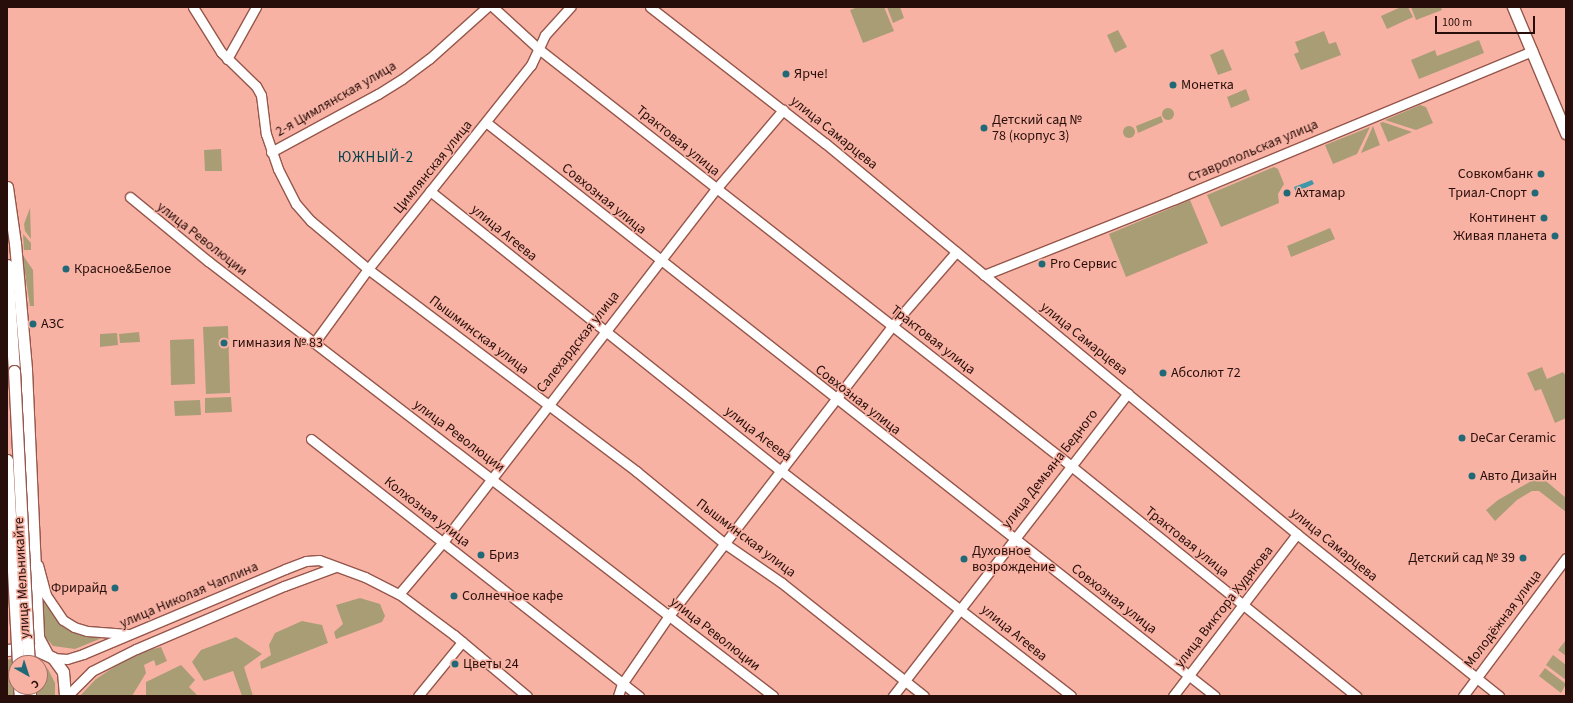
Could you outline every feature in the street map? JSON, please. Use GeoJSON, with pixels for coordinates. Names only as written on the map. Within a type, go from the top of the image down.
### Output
{"type":"FeatureCollection","features":[{"type":"Feature","properties":{"kind":"main road"},"geometry":{"type":"LineString","coordinates":[[1513,7],[1533,51],[1566,133]]}},
{"type":"Feature","properties":{"kind":"main road","name":"улица Мельникайте"},"geometry":{"type":"LineString","coordinates":[[7,187],[15,243],[26,370],[36,560],[38,636],[50,656],[63,672],[66,696]]}},
{"type":"Feature","properties":{"kind":"main road"},"geometry":{"type":"LineString","coordinates":[[7,265],[14,371],[28,655]]}},
{"type":"Feature","properties":{"kind":"main road"},"geometry":{"type":"LineString","coordinates":[[7,460],[18,655]]}},
{"type":"Feature","properties":{"kind":"main road"},"geometry":{"type":"LineString","coordinates":[[7,650],[32,648],[50,656]]}},
{"type":"Feature","properties":{"kind":"street","name":"Пышминская улица"},"geometry":{"type":"LineString","coordinates":[[193,7],[227,60],[256,86],[261,95],[271,152],[289,192],[304,213],[368,269],[678,504],[724,543],[782,583],[924,696]]}},
{"type":"Feature","properties":{"kind":"street"},"geometry":{"type":"LineString","coordinates":[[227,60],[256,7]]}},
{"type":"Feature","properties":{"kind":"street","name":"2-я Цимлянская улица"},"geometry":{"type":"LineString","coordinates":[[271,152],[396,83],[430,59],[487,7]]}},
{"type":"Feature","properties":{"kind":"street","name":"Трактовая улица"},"geometry":{"type":"LineString","coordinates":[[493,7],[540,50],[1070,465],[1356,696]]}},
{"type":"Feature","properties":{"kind":"street","name":"Цимлянская улица"},"geometry":{"type":"LineString","coordinates":[[314,343],[368,269],[430,191],[487,123],[540,50],[540,42],[545,35],[570,7]]}},
{"type":"Feature","properties":{"kind":"street","name":"улица Самарцева"},"geometry":{"type":"LineString","coordinates":[[650,7],[783,110],[1128,393],[1297,534],[1499,696]]}},
{"type":"Feature","properties":{"kind":"street","name":"Ставропольская улица"},"geometry":{"type":"LineString","coordinates":[[984,275],[1533,51]]}},
{"type":"Feature","properties":{"kind":"street","name":"Салехардская улица"},"geometry":{"type":"LineString","coordinates":[[398,594],[443,542],[716,189],[783,110]]}},
{"type":"Feature","properties":{"kind":"street","name":"Совхозная улица"},"geometry":{"type":"LineString","coordinates":[[487,123],[835,399],[1215,696]]}},
{"type":"Feature","properties":{"kind":"street","name":"улица Агеева"},"geometry":{"type":"LineString","coordinates":[[430,191],[780,470],[960,607],[1070,696]]}},
{"type":"Feature","properties":{"kind":"street","name":"улица Революции"},"geometry":{"type":"LineString","coordinates":[[130,197],[195,252],[491,478],[668,617],[773,696]]}},
{"type":"Feature","properties":{"kind":"street"},"geometry":{"type":"LineString","coordinates":[[618,696],[622,684],[668,617],[724,543],[892,326],[956,252]]}},
{"type":"Feature","properties":{"kind":"street","name":"улица Демьяна Бедного"},"geometry":{"type":"LineString","coordinates":[[893,696],[1070,465],[1128,393]]}},
{"type":"Feature","properties":{"kind":"street","name":"Колхозная улица"},"geometry":{"type":"LineString","coordinates":[[311,439],[639,696]]}},
{"type":"Feature","properties":{"kind":"street","name":"улица Виктора Худякова"},"geometry":{"type":"LineString","coordinates":[[1172,696],[1243,606],[1297,534]]}},
{"type":"Feature","properties":{"kind":"street","name":"Молодёжная улица"},"geometry":{"type":"LineString","coordinates":[[1463,696],[1566,558]]}},
{"type":"Feature","properties":{"kind":"street"},"geometry":{"type":"LineString","coordinates":[[36,560],[46,595],[63,620],[74,627],[86,631],[132,634]]}},
{"type":"Feature","properties":{"kind":"street","name":"улица Николая Чаплина"},"geometry":{"type":"LineString","coordinates":[[50,656],[67,659],[83,654],[300,563],[319,560],[334,568],[365,577],[398,594],[462,642],[527,696]]}},
{"type":"Feature","properties":{"kind":"street","name":"улица Николая Чаплина"},"geometry":{"type":"LineString","coordinates":[[66,696],[92,671],[136,649],[284,586],[334,568]]}},
{"type":"Feature","properties":{"kind":"street"},"geometry":{"type":"LineString","coordinates":[[418,696],[462,642]]}},
{"type":"Feature","properties":{"kind":"shaded area"},"geometry":{"type":"Polygon","coordinates":[[[858,7],[884,7],[894,31],[863,43],[850,10],[858,7]]]}},
{"type":"Feature","properties":{"kind":"shaded area"},"geometry":{"type":"Polygon","coordinates":[[[887,7],[900,7],[904,18],[893,23],[887,7]]]}},
{"type":"Feature","properties":{"kind":"shaded area"},"geometry":{"type":"Polygon","coordinates":[[[1401,7],[1408,7],[1413,17],[1387,29],[1381,16],[1401,7]]]}},
{"type":"Feature","properties":{"kind":"shaded area"},"geometry":{"type":"Polygon","coordinates":[[[1411,7],[1441,7],[1442,10],[1416,20],[1411,7]]]}},
{"type":"Feature","properties":{"kind":"shaded area"},"geometry":{"type":"Polygon","coordinates":[[[1118,30],[1127,47],[1115,53],[1107,35],[1118,30]]]}},
{"type":"Feature","properties":{"kind":"shaded area"},"geometry":{"type":"Polygon","coordinates":[[[1324,31],[1329,44],[1336,42],[1341,55],[1301,70],[1294,54],[1299,52],[1295,42],[1324,31]]]}},
{"type":"Feature","properties":{"kind":"shaded area"},"geometry":{"type":"Polygon","coordinates":[[[1479,40],[1484,53],[1419,79],[1411,60],[1435,50],[1437,56],[1479,40]]]}},
{"type":"Feature","properties":{"kind":"shaded area"},"geometry":{"type":"Polygon","coordinates":[[[1223,49],[1232,70],[1218,75],[1210,55],[1223,49]]]}},
{"type":"Feature","properties":{"kind":"shaded area"},"geometry":{"type":"Polygon","coordinates":[[[1246,89],[1250,100],[1231,108],[1227,97],[1246,89]]]}},
{"type":"Feature","properties":{"kind":"shaded area"},"geometry":{"type":"Polygon","coordinates":[[[1420,105],[1426,107],[1433,123],[1416,130],[1385,120],[1420,105]]]}},
{"type":"Feature","properties":{"kind":"shaded area"},"geometry":{"type":"Polygon","coordinates":[[[1170,108],[1173,109],[1173,119],[1166,120],[1163,119],[1162,112],[1163,109],[1170,108]]]}},
{"type":"Feature","properties":{"kind":"shaded area"},"geometry":{"type":"Polygon","coordinates":[[[1161,116],[1163,122],[1138,133],[1136,126],[1161,116]]]}},
{"type":"Feature","properties":{"kind":"shaded area"},"geometry":{"type":"Polygon","coordinates":[[[1383,122],[1412,132],[1388,142],[1380,123],[1383,122]]]}},
{"type":"Feature","properties":{"kind":"shaded area"},"geometry":{"type":"Polygon","coordinates":[[[1131,126],[1134,127],[1134,137],[1127,138],[1124,137],[1123,130],[1124,127],[1131,126]]]}},
{"type":"Feature","properties":{"kind":"shaded area"},"geometry":{"type":"Polygon","coordinates":[[[1373,126],[1380,145],[1361,153],[1373,126]]]}},
{"type":"Feature","properties":{"kind":"shaded area"},"geometry":{"type":"Polygon","coordinates":[[[1370,127],[1357,154],[1333,164],[1325,145],[1370,127]]]}},
{"type":"Feature","properties":{"kind":"shaded area"},"geometry":{"type":"Polygon","coordinates":[[[221,149],[222,171],[205,171],[204,150],[221,149]]]}},
{"type":"Feature","properties":{"kind":"shaded area"},"geometry":{"type":"Polygon","coordinates":[[[1274,167],[1278,169],[1284,184],[1278,194],[1279,203],[1221,227],[1207,195],[1274,167]]]}},
{"type":"Feature","properties":{"kind":"shaded area"},"geometry":{"type":"Polygon","coordinates":[[[1190,200],[1208,243],[1126,277],[1109,234],[1190,200]]]}},
{"type":"Feature","properties":{"kind":"shaded area"},"geometry":{"type":"Polygon","coordinates":[[[30,208],[31,239],[25,231],[24,224],[30,208]]]}},
{"type":"Feature","properties":{"kind":"shaded area"},"geometry":{"type":"Polygon","coordinates":[[[1330,228],[1335,239],[1291,257],[1287,246],[1330,228]]]}},
{"type":"Feature","properties":{"kind":"shaded area"},"geometry":{"type":"Polygon","coordinates":[[[23,234],[31,243],[31,250],[24,250],[23,234]]]}},
{"type":"Feature","properties":{"kind":"shaded area"},"geometry":{"type":"Polygon","coordinates":[[[22,254],[33,270],[34,306],[30,306],[22,254]]]}},
{"type":"Feature","properties":{"kind":"shaded area"},"geometry":{"type":"Polygon","coordinates":[[[228,326],[230,393],[206,394],[203,327],[228,326]]]}},
{"type":"Feature","properties":{"kind":"shaded area"},"geometry":{"type":"Polygon","coordinates":[[[139,332],[140,342],[120,343],[119,334],[139,332]]]}},
{"type":"Feature","properties":{"kind":"shaded area"},"geometry":{"type":"Polygon","coordinates":[[[117,333],[118,345],[100,347],[100,334],[117,333]]]}},
{"type":"Feature","properties":{"kind":"shaded area"},"geometry":{"type":"Polygon","coordinates":[[[194,339],[195,384],[171,385],[170,340],[194,339]]]}},
{"type":"Feature","properties":{"kind":"shaded area"},"geometry":{"type":"Polygon","coordinates":[[[1542,367],[1547,379],[1563,372],[1566,376],[1566,418],[1555,423],[1541,389],[1535,391],[1527,373],[1542,367]]]}},
{"type":"Feature","properties":{"kind":"shaded area"},"geometry":{"type":"Polygon","coordinates":[[[231,397],[232,412],[205,413],[205,398],[231,397]]]}},
{"type":"Feature","properties":{"kind":"shaded area"},"geometry":{"type":"Polygon","coordinates":[[[200,400],[201,415],[175,416],[174,401],[200,400]]]}},
{"type":"Feature","properties":{"kind":"shaded area"},"geometry":{"type":"Polygon","coordinates":[[[1540,476],[1566,498],[1566,512],[1539,491],[1532,491],[1517,500],[1495,521],[1486,510],[1498,500],[1540,476]]]}},
{"type":"Feature","properties":{"kind":"shaded area"},"geometry":{"type":"Polygon","coordinates":[[[43,596],[84,635],[102,638],[75,649],[53,646],[46,638],[43,630],[43,596]]]}},
{"type":"Feature","properties":{"kind":"shaded area"},"geometry":{"type":"Polygon","coordinates":[[[360,598],[380,604],[385,616],[382,622],[336,639],[334,632],[343,624],[336,605],[360,598]]]}},
{"type":"Feature","properties":{"kind":"shaded area"},"geometry":{"type":"Polygon","coordinates":[[[302,621],[322,625],[328,643],[261,669],[260,662],[271,655],[269,645],[275,633],[302,621]]]}},
{"type":"Feature","properties":{"kind":"shaded area"},"geometry":{"type":"Polygon","coordinates":[[[236,637],[262,654],[244,667],[253,696],[242,696],[233,671],[204,681],[192,662],[201,650],[236,637]]]}},
{"type":"Feature","properties":{"kind":"shaded area"},"geometry":{"type":"Polygon","coordinates":[[[1566,640],[1566,656],[1558,650],[1566,640]]]}},
{"type":"Feature","properties":{"kind":"shaded area"},"geometry":{"type":"Polygon","coordinates":[[[161,647],[167,661],[156,666],[154,660],[144,665],[146,673],[132,696],[80,696],[96,679],[117,665],[145,651],[161,647]]]}},
{"type":"Feature","properties":{"kind":"shaded area"},"geometry":{"type":"Polygon","coordinates":[[[1553,655],[1566,665],[1566,680],[1546,665],[1553,655]]]}},
{"type":"Feature","properties":{"kind":"shaded area"},"geometry":{"type":"Polygon","coordinates":[[[8,660],[8,695],[48,695],[48,669],[55,683],[55,696],[7,696],[8,660]]]}},
{"type":"Feature","properties":{"kind":"shaded area"},"geometry":{"type":"Polygon","coordinates":[[[181,665],[195,680],[189,687],[198,696],[146,696],[146,682],[181,665]]]}},
{"type":"Feature","properties":{"kind":"shaded area"},"geometry":{"type":"Polygon","coordinates":[[[1545,668],[1566,684],[1561,693],[1539,676],[1545,668]]]}},
{"type":"Feature","properties":{"kind":"water"},"geometry":{"type":"Polygon","coordinates":[[[1312,180],[1314,184],[1296,192],[1294,187],[1312,180]]]}},
{"type":"Feature","properties":{"kind":"place","name":"Ярче!"},"geometry":{"type":"Point","coordinates":[786,74]}},
{"type":"Feature","properties":{"kind":"place","name":"Монетка"},"geometry":{"type":"Point","coordinates":[1173,85]}},
{"type":"Feature","properties":{"kind":"place","name":"Детский сад № 78 (корпус 3)"},"geometry":{"type":"Point","coordinates":[984,128]}},
{"type":"Feature","properties":{"kind":"place","name":"Совкомбанк"},"geometry":{"type":"Point","coordinates":[1541,174]}},
{"type":"Feature","properties":{"kind":"place","name":"Ахтамар"},"geometry":{"type":"Point","coordinates":[1287,193]}},
{"type":"Feature","properties":{"kind":"place","name":"Триал-Спорт"},"geometry":{"type":"Point","coordinates":[1535,193]}},
{"type":"Feature","properties":{"kind":"place","name":"Континент"},"geometry":{"type":"Point","coordinates":[1544,218]}},
{"type":"Feature","properties":{"kind":"place","name":"Живая планета"},"geometry":{"type":"Point","coordinates":[1555,236]}},
{"type":"Feature","properties":{"kind":"place","name":"Pro Сервис"},"geometry":{"type":"Point","coordinates":[1042,264]}},
{"type":"Feature","properties":{"kind":"place","name":"Красное&Белое"},"geometry":{"type":"Point","coordinates":[66,269]}},
{"type":"Feature","properties":{"kind":"place","name":"АЗС"},"geometry":{"type":"Point","coordinates":[33,324]}},
{"type":"Feature","properties":{"kind":"place","name":"гимназия № 83"},"geometry":{"type":"Point","coordinates":[224,343]}},
{"type":"Feature","properties":{"kind":"place","name":"Абсолют 72"},"geometry":{"type":"Point","coordinates":[1163,373]}},
{"type":"Feature","properties":{"kind":"place","name":"DeCar Ceramic"},"geometry":{"type":"Point","coordinates":[1462,438]}},
{"type":"Feature","properties":{"kind":"place","name":"Авто Дизайн"},"geometry":{"type":"Point","coordinates":[1472,476]}},
{"type":"Feature","properties":{"kind":"place","name":"Бриз"},"geometry":{"type":"Point","coordinates":[481,555]}},
{"type":"Feature","properties":{"kind":"place","name":"Детский сад № 39"},"geometry":{"type":"Point","coordinates":[1523,558]}},
{"type":"Feature","properties":{"kind":"place","name":"Духовное возрождение"},"geometry":{"type":"Point","coordinates":[964,559]}},
{"type":"Feature","properties":{"kind":"place","name":"Фрирайд"},"geometry":{"type":"Point","coordinates":[115,588]}},
{"type":"Feature","properties":{"kind":"place","name":"Солнечное кафе"},"geometry":{"type":"Point","coordinates":[454,596]}},
{"type":"Feature","properties":{"kind":"place","name":"Цветы 24"},"geometry":{"type":"Point","coordinates":[455,664]}},
{"type":"Feature","properties":{"kind":"district","name":"ЮЖНЫЙ-2"},"geometry":{"type":"Point","coordinates":[376,158]}}]}
